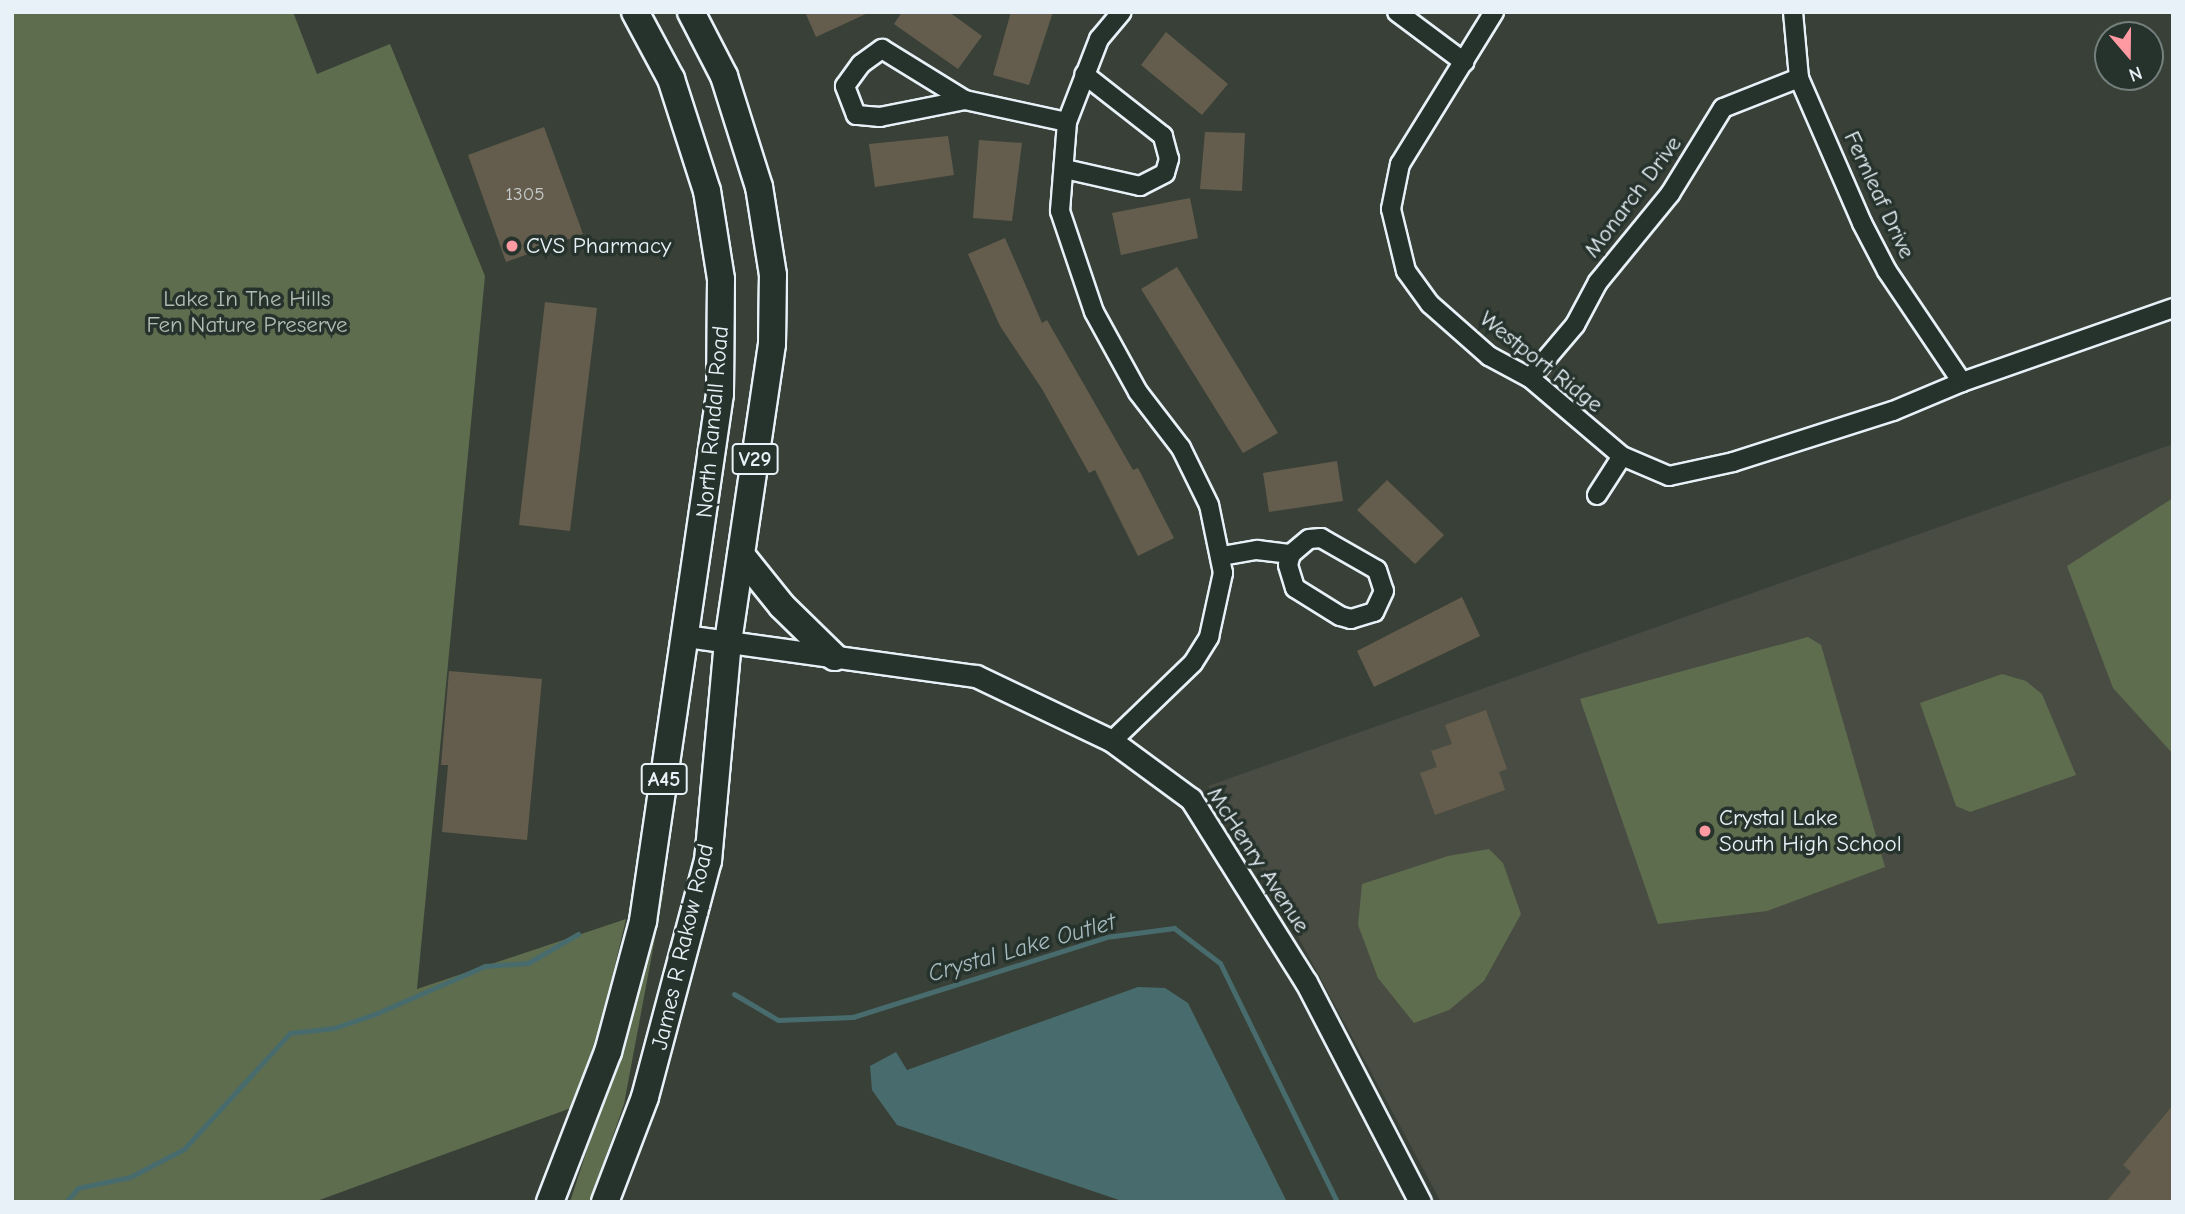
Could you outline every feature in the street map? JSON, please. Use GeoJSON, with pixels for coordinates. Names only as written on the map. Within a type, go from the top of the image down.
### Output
{"type":"FeatureCollection","features":[{"type":"Feature","properties":{"kind":"main road","name":"North Randall Road"},"geometry":{"type":"LineString","coordinates":[[635,12],[666,69],[692,136],[707,191],[721,279],[720,394],[687,636]]}},
{"type":"Feature","properties":{"kind":"main road","name":"North Randall Road"},"geometry":{"type":"LineString","coordinates":[[691,12],[724,76],[741,123],[759,187],[773,275],[772,344],[728,642]]}},
{"type":"Feature","properties":{"kind":"main road"},"geometry":{"type":"LineString","coordinates":[[741,555],[782,606],[834,657]]}},
{"type":"Feature","properties":{"kind":"main road","name":"James R Rakow Road"},"geometry":{"type":"LineString","coordinates":[[550,1202],[627,993],[643,921],[687,636]]}},
{"type":"Feature","properties":{"kind":"main road","name":"James R Rakow Road"},"geometry":{"type":"LineString","coordinates":[[605,1202],[653,1070],[708,861],[728,642]]}},
{"type":"Feature","properties":{"kind":"street"},"geometry":{"type":"LineString","coordinates":[[1397,12],[1464,62]]}},
{"type":"Feature","properties":{"kind":"street","name":"Westport Ridge"},"geometry":{"type":"LineString","coordinates":[[1494,12],[1400,164],[1391,209],[1406,271],[1430,303],[1489,356],[1530,378],[1622,456],[1669,476],[1721,465],[1894,411],[1962,382],[2173,308]]}},
{"type":"Feature","properties":{"kind":"street","name":"Fernleaf Drive"},"geometry":{"type":"LineString","coordinates":[[1793,12],[1799,78],[1887,271],[1962,382]]}},
{"type":"Feature","properties":{"kind":"street"},"geometry":{"type":"LineString","coordinates":[[1112,741],[1167,692],[1198,654],[1216,614],[1222,556],[1209,505],[1181,448],[1138,393],[1094,312],[1075,265],[1060,211],[1066,169],[1067,122],[1099,39],[1120,13]]}},
{"type":"Feature","properties":{"kind":"street"},"geometry":{"type":"LineString","coordinates":[[965,100],[880,117],[856,115],[845,86],[861,64],[882,49],[965,100],[1067,122]]}},
{"type":"Feature","properties":{"kind":"street"},"geometry":{"type":"LineString","coordinates":[[1066,169],[1140,186],[1165,173],[1170,159],[1163,136],[1084,74]]}},
{"type":"Feature","properties":{"kind":"street","name":"Monarch Drive"},"geometry":{"type":"LineString","coordinates":[[1530,378],[1574,325],[1598,282],[1670,194],[1723,108],[1799,78]]}},
{"type":"Feature","properties":{"kind":"street"},"geometry":{"type":"LineString","coordinates":[[1597,495],[1622,456]]}},
{"type":"Feature","properties":{"kind":"street"},"geometry":{"type":"LineString","coordinates":[[1222,556],[1257,550],[1291,554],[1309,539],[1332,541],[1377,569],[1383,580],[1381,603],[1363,618],[1340,616],[1295,588],[1289,577],[1291,554]]}},
{"type":"Feature","properties":{"kind":"street","name":"McHenry Avenue"},"geometry":{"type":"LineString","coordinates":[[687,636],[976,676],[1112,741],[1191,799],[1306,982],[1420,1202]]}},
{"type":"Feature","properties":{"kind":"shaded area","name":"Crystal Lake South High School"},"geometry":{"type":"Polygon","coordinates":[[[2173,444],[2173,1202],[1441,1202],[1266,877],[1208,786],[2173,444]]]}},
{"type":"Feature","properties":{"kind":"green space","name":"Lake In The Hills Fen Nature Preserve"},"geometry":{"type":"Polygon","coordinates":[[[12,12],[293,12],[317,74],[390,44],[485,276],[417,989],[626,919],[582,1104],[314,1202],[12,1202],[12,12]]]}},
{"type":"Feature","properties":{"kind":"green space"},"geometry":{"type":"Polygon","coordinates":[[[2173,498],[2173,754],[2113,688],[2067,566],[2173,498]]]}},
{"type":"Feature","properties":{"kind":"green space"},"geometry":{"type":"Polygon","coordinates":[[[1808,637],[1821,645],[1885,867],[1767,911],[1658,924],[1580,699],[1808,637]]]}},
{"type":"Feature","properties":{"kind":"green space"},"geometry":{"type":"Polygon","coordinates":[[[2002,674],[2026,681],[2042,694],[2076,775],[1970,812],[1956,806],[1920,703],[2002,674]]]}},
{"type":"Feature","properties":{"kind":"green space"},"geometry":{"type":"Polygon","coordinates":[[[1489,849],[1503,863],[1521,914],[1484,981],[1449,1010],[1414,1023],[1378,978],[1358,925],[1362,884],[1448,856],[1489,849]]]}},
{"type":"Feature","properties":{"kind":"green space"},"geometry":{"type":"Polygon","coordinates":[[[659,890],[664,890],[624,1104],[590,1202],[570,1202],[623,1039],[659,890]]]}},
{"type":"Feature","properties":{"kind":"water"},"geometry":{"type":"Polygon","coordinates":[[[1138,987],[1165,988],[1188,1003],[1287,1202],[1125,1202],[897,1125],[872,1090],[870,1066],[896,1052],[907,1070],[1138,987]]]}},
{"type":"Feature","properties":{"kind":"building"},"geometry":{"type":"Polygon","coordinates":[[[805,12],[870,12],[816,37],[805,12]]]}},
{"type":"Feature","properties":{"kind":"building"},"geometry":{"type":"Polygon","coordinates":[[[902,12],[949,12],[982,36],[958,69],[894,24],[902,12]]]}},
{"type":"Feature","properties":{"kind":"building"},"geometry":{"type":"Polygon","coordinates":[[[1011,12],[1053,12],[1029,85],[993,75],[1011,12]]]}},
{"type":"Feature","properties":{"kind":"building"},"geometry":{"type":"Polygon","coordinates":[[[1166,32],[1228,84],[1202,115],[1141,65],[1166,32]]]}},
{"type":"Feature","properties":{"kind":"building","name":"CVS Pharmacy"},"geometry":{"type":"Polygon","coordinates":[[[544,127],[583,234],[506,262],[468,155],[544,127]]]}},
{"type":"Feature","properties":{"kind":"building"},"geometry":{"type":"Polygon","coordinates":[[[1205,132],[1245,133],[1242,191],[1200,189],[1205,132]]]}},
{"type":"Feature","properties":{"kind":"building"},"geometry":{"type":"Polygon","coordinates":[[[948,136],[954,175],[875,187],[869,144],[948,136]]]}},
{"type":"Feature","properties":{"kind":"building"},"geometry":{"type":"Polygon","coordinates":[[[979,140],[1022,143],[1012,221],[973,218],[979,140]]]}},
{"type":"Feature","properties":{"kind":"building"},"geometry":{"type":"Polygon","coordinates":[[[1190,198],[1198,238],[1121,255],[1112,213],[1190,198]]]}},
{"type":"Feature","properties":{"kind":"building"},"geometry":{"type":"Polygon","coordinates":[[[1005,238],[1042,323],[1047,320],[1133,470],[1138,468],[1174,538],[1138,556],[1095,470],[1089,473],[1042,389],[1000,326],[968,254],[1005,238]]]}},
{"type":"Feature","properties":{"kind":"building"},"geometry":{"type":"Polygon","coordinates":[[[1177,267],[1278,433],[1243,453],[1141,289],[1177,267]]]}},
{"type":"Feature","properties":{"kind":"building"},"geometry":{"type":"Polygon","coordinates":[[[545,302],[597,308],[570,531],[519,525],[545,302]]]}},
{"type":"Feature","properties":{"kind":"building"},"geometry":{"type":"Polygon","coordinates":[[[1337,461],[1343,501],[1269,512],[1263,473],[1337,461]]]}},
{"type":"Feature","properties":{"kind":"building"},"geometry":{"type":"Polygon","coordinates":[[[1387,480],[1444,535],[1415,564],[1357,510],[1387,480]]]}},
{"type":"Feature","properties":{"kind":"building"},"geometry":{"type":"Polygon","coordinates":[[[1462,597],[1480,636],[1374,687],[1357,651],[1462,597]]]}},
{"type":"Feature","properties":{"kind":"building"},"geometry":{"type":"Polygon","coordinates":[[[449,671],[542,679],[527,840],[442,832],[448,765],[441,765],[449,671]]]}},
{"type":"Feature","properties":{"kind":"building"},"geometry":{"type":"Polygon","coordinates":[[[1486,710],[1507,769],[1499,772],[1505,790],[1435,815],[1420,773],[1437,767],[1431,751],[1452,744],[1445,725],[1486,710]]]}},
{"type":"Feature","properties":{"kind":"building"},"geometry":{"type":"Polygon","coordinates":[[[2173,1105],[2173,1202],[2106,1202],[2131,1172],[2123,1165],[2173,1105]]]}},
{"type":"Feature","properties":{"kind":"waterway","name":"Crystal Lake Outlet"},"geometry":{"type":"LineString","coordinates":[[734,994],[778,1020],[853,1017],[1106,937],[1174,928],[1220,963],[1337,1202]]}},
{"type":"Feature","properties":{"kind":"waterway","name":"Crystal Lake Outlet"},"geometry":{"type":"LineString","coordinates":[[66,1202],[78,1188],[130,1177],[184,1149],[290,1033],[334,1028],[375,1014],[485,966],[528,963],[578,934]]}},
{"type":"Feature","properties":{"kind":"place","name":"CVS Pharmacy"},"geometry":{"type":"Point","coordinates":[512,246]}},
{"type":"Feature","properties":{"kind":"place","name":"Crystal Lake South High School"},"geometry":{"type":"Point","coordinates":[1705,831]}}]}
